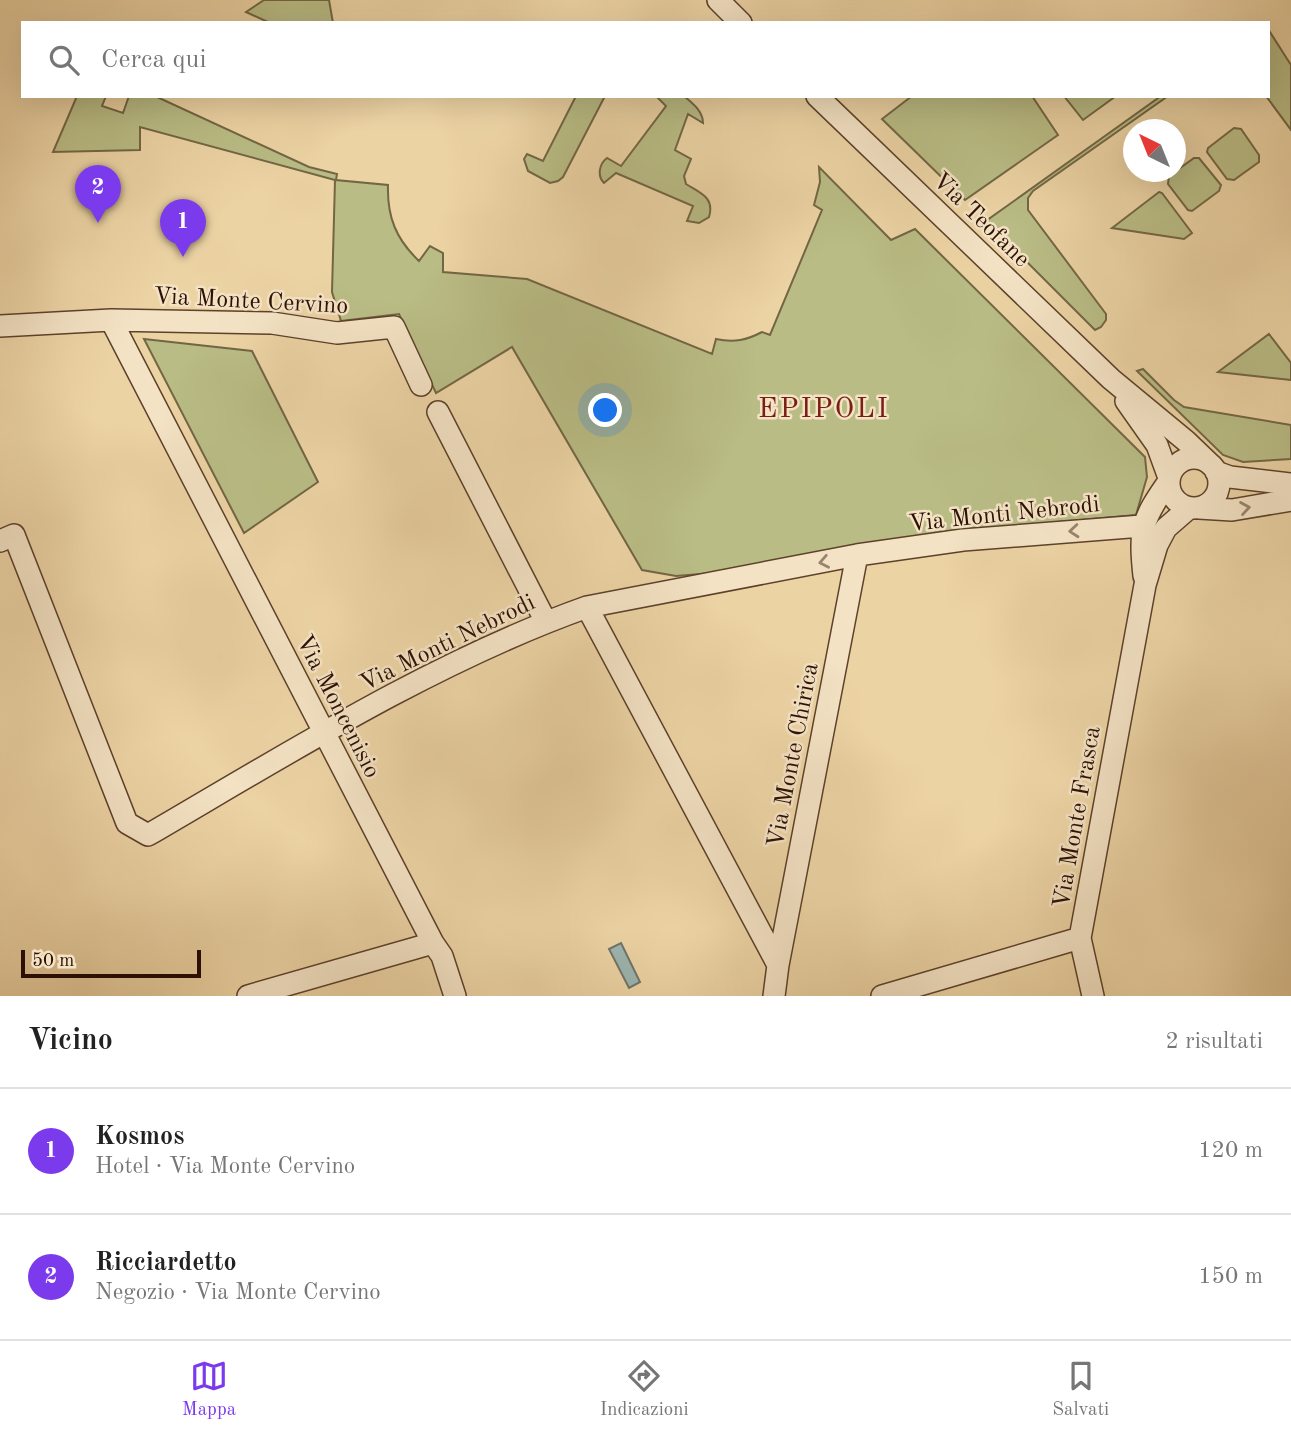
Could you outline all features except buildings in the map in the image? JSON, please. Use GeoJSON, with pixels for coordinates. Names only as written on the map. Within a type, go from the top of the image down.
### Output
{"type":"FeatureCollection","features":[{"type":"Feature","properties":{"kind":"street"},"geometry":{"type":"LineString","coordinates":[[718,0],[739,21]]}},
{"type":"Feature","properties":{"kind":"street","name":"Via Teofane"},"geometry":{"type":"LineString","coordinates":[[819,98],[1111,379]]}},
{"type":"Feature","properties":{"kind":"street","name":"Via Monte Cervino"},"geometry":{"type":"LineString","coordinates":[[0,326],[111,320],[272,323],[337,333],[394,327],[421,385]]}},
{"type":"Feature","properties":{"kind":"street","name":"Via Moncenisio"},"geometry":{"type":"LineString","coordinates":[[111,320],[323,733],[442,956],[455,996]]}},
{"type":"Feature","properties":{"kind":"street"},"geometry":{"type":"LineString","coordinates":[[1111,379],[1186,441],[1214,468],[1219,487],[1206,505],[1194,508],[1166,528],[1157,545],[1145,585]]}},
{"type":"Feature","properties":{"kind":"street"},"geometry":{"type":"LineString","coordinates":[[1111,379],[1157,445],[1169,479],[1169,488],[1176,501],[1194,508],[1232,510],[1291,500]]}},
{"type":"Feature","properties":{"kind":"street"},"geometry":{"type":"LineString","coordinates":[[438,412],[546,622]]}},
{"type":"Feature","properties":{"kind":"street"},"geometry":{"type":"LineString","coordinates":[[1145,585],[1140,547],[1142,526],[1149,509],[1177,465],[1190,458],[1205,460],[1230,477],[1291,484]]}},
{"type":"Feature","properties":{"kind":"street","name":"Via Monti Nebrodi"},"geometry":{"type":"LineString","coordinates":[[0,541],[14,535],[127,823],[148,835],[323,733],[448,667],[546,622],[587,607],[857,555],[963,540],[1142,526]]}},
{"type":"Feature","properties":{"kind":"street","name":"Via Monte Chirica"},"geometry":{"type":"LineString","coordinates":[[774,996],[857,555]]}},
{"type":"Feature","properties":{"kind":"street","name":"Via Monte Frasca"},"geometry":{"type":"LineString","coordinates":[[883,996],[1080,938],[1145,585]]}},
{"type":"Feature","properties":{"kind":"street"},"geometry":{"type":"LineString","coordinates":[[587,607],[778,965]]}},
{"type":"Feature","properties":{"kind":"street"},"geometry":{"type":"LineString","coordinates":[[1080,938],[1093,996]]}},
{"type":"Feature","properties":{"kind":"street"},"geometry":{"type":"LineString","coordinates":[[247,996],[433,943]]}},
{"type":"Feature","properties":{"kind":"green space"},"geometry":{"type":"Polygon","coordinates":[[[264,0],[329,0],[333,21],[266,21],[246,12],[264,0]]]}},
{"type":"Feature","properties":{"kind":"green space"},"geometry":{"type":"Polygon","coordinates":[[[1270,32],[1291,65],[1291,130],[1267,98],[1270,98],[1270,32]]]}},
{"type":"Feature","properties":{"kind":"green space"},"geometry":{"type":"Polygon","coordinates":[[[76,98],[105,98],[102,106],[123,113],[128,98],[159,98],[309,167],[337,174],[336,180],[388,185],[389,207],[394,227],[419,261],[430,246],[443,253],[443,272],[527,279],[712,354],[716,339],[740,340],[762,332],[770,335],[822,210],[814,205],[820,182],[819,167],[891,240],[915,229],[1145,457],[1147,477],[1136,515],[946,532],[713,573],[676,576],[642,570],[512,347],[436,393],[399,314],[341,321],[332,292],[335,180],[140,127],[140,150],[53,152],[76,98]]]}},
{"type":"Feature","properties":{"kind":"green space"},"geometry":{"type":"Polygon","coordinates":[[[575,98],[604,98],[563,177],[550,183],[528,171],[524,159],[527,154],[543,161],[575,98]]]}},
{"type":"Feature","properties":{"kind":"green space"},"geometry":{"type":"Polygon","coordinates":[[[658,98],[686,98],[701,115],[703,123],[688,114],[675,150],[691,159],[684,176],[686,184],[705,196],[710,205],[709,217],[699,223],[687,221],[693,206],[616,173],[604,183],[600,177],[602,163],[607,158],[621,166],[666,106],[658,98]]]}},
{"type":"Feature","properties":{"kind":"green space"},"geometry":{"type":"Polygon","coordinates":[[[909,98],[1033,98],[1058,135],[965,200],[882,119],[909,98]]]}},
{"type":"Feature","properties":{"kind":"green space"},"geometry":{"type":"Polygon","coordinates":[[[1066,98],[1113,98],[1083,120],[1066,98]]]}},
{"type":"Feature","properties":{"kind":"green space"},"geometry":{"type":"Polygon","coordinates":[[[1158,98],[1165,98],[1135,119],[1129,119],[1158,98]]]}},
{"type":"Feature","properties":{"kind":"green space"},"geometry":{"type":"Polygon","coordinates":[[[1123,123],[1123,128],[1033,191],[1028,198],[1028,210],[1106,314],[1106,320],[1095,330],[986,221],[1123,123]]]}},
{"type":"Feature","properties":{"kind":"green space"},"geometry":{"type":"Polygon","coordinates":[[[1234,128],[1241,129],[1259,155],[1259,162],[1234,180],[1227,179],[1207,152],[1208,148],[1234,128]]]}},
{"type":"Feature","properties":{"kind":"green space"},"geometry":{"type":"Polygon","coordinates":[[[1199,158],[1221,185],[1219,191],[1192,211],[1188,210],[1168,184],[1186,182],[1186,164],[1199,158]]]}},
{"type":"Feature","properties":{"kind":"green space"},"geometry":{"type":"Polygon","coordinates":[[[1159,192],[1192,233],[1184,239],[1112,228],[1159,192]]]}},
{"type":"Feature","properties":{"kind":"green space"},"geometry":{"type":"Polygon","coordinates":[[[1269,334],[1291,363],[1291,380],[1218,372],[1269,334]]]}},
{"type":"Feature","properties":{"kind":"green space"},"geometry":{"type":"Polygon","coordinates":[[[144,339],[252,351],[318,482],[244,533],[144,339]]]}},
{"type":"Feature","properties":{"kind":"green space"},"geometry":{"type":"Polygon","coordinates":[[[1143,369],[1184,407],[1291,425],[1291,459],[1243,462],[1223,455],[1137,371],[1143,369]]]}},
{"type":"Feature","properties":{"kind":"water"},"geometry":{"type":"Polygon","coordinates":[[[621,943],[640,982],[629,988],[609,949],[621,943]]]}},
{"type":"Feature","properties":{"kind":"place","name":"Ricciardetto"},"geometry":{"type":"Point","coordinates":[98,223]}},
{"type":"Feature","properties":{"kind":"place","name":"Kosmos"},"geometry":{"type":"Point","coordinates":[183,257]}},
{"type":"Feature","properties":{"kind":"district","name":"EPIPOLI"},"geometry":{"type":"Point","coordinates":[824,407]}}]}
